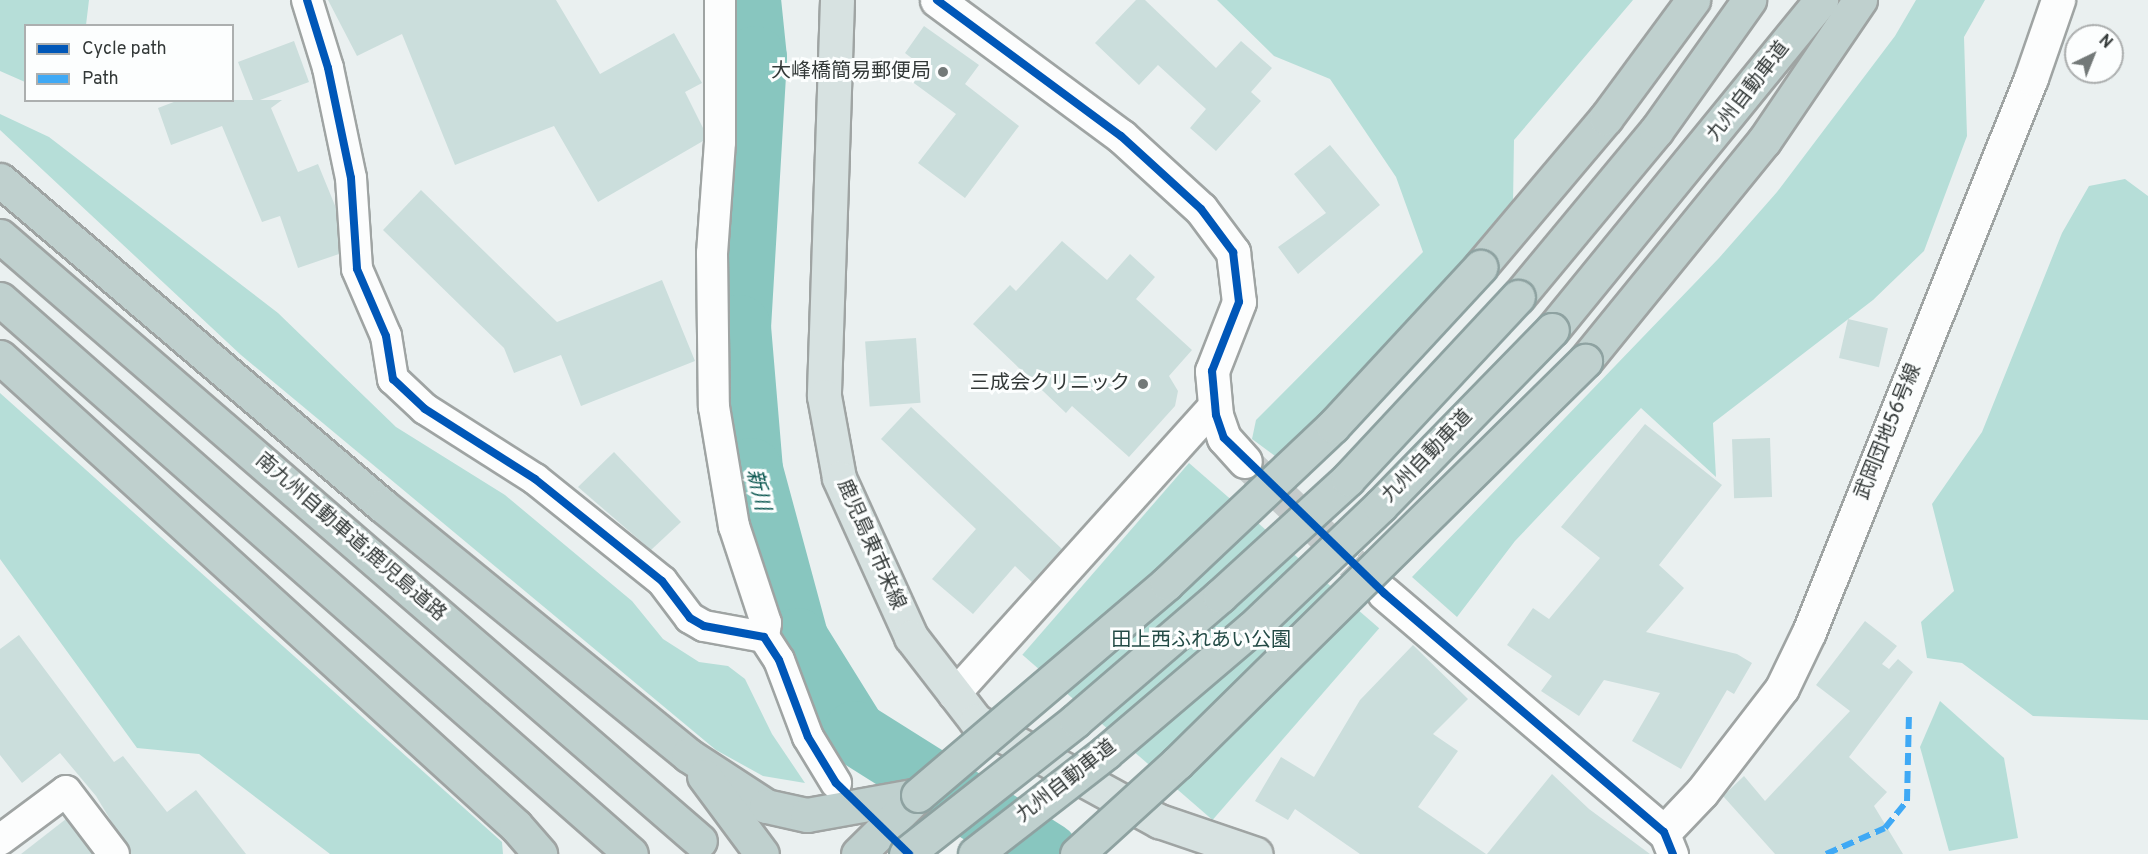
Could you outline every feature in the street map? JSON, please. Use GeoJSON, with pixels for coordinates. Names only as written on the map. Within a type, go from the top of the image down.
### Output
{"type":"FeatureCollection","features":[{"type":"Feature","properties":{"kind":"highway"},"geometry":{"type":"LineString","coordinates":[[858,854],[918,795],[1167,583],[1333,426],[1480,267],[1606,118],[1693,0]]}},
{"type":"Feature","properties":{"kind":"highway"},"geometry":{"type":"LineString","coordinates":[[906,854],[1076,720],[1220,597],[1348,479],[1518,297],[1656,131],[1749,0]]}},
{"type":"Feature","properties":{"kind":"highway","name":"九州自動車道"},"geometry":{"type":"LineString","coordinates":[[975,854],[1105,753],[1252,628],[1380,506],[1552,330],[1821,0]]}},
{"type":"Feature","properties":{"kind":"highway"},"geometry":{"type":"LineString","coordinates":[[1077,854],[1178,763],[1585,361],[1764,141],[1860,0]]}},
{"type":"Feature","properties":{"kind":"highway"},"geometry":{"type":"LineString","coordinates":[[0,180],[365,491],[688,755],[766,806],[807,814],[918,795]]}},
{"type":"Feature","properties":{"kind":"highway","name":"南九州自動車道;鹿児島道路"},"geometry":{"type":"LineString","coordinates":[[0,236],[700,841]]}},
{"type":"Feature","properties":{"kind":"highway"},"geometry":{"type":"LineString","coordinates":[[0,299],[631,854]]}},
{"type":"Feature","properties":{"kind":"highway"},"geometry":{"type":"LineString","coordinates":[[0,357],[516,826],[540,854]]}},
{"type":"Feature","properties":{"kind":"highway"},"geometry":{"type":"LineString","coordinates":[[688,755],[762,854]]}},
{"type":"Feature","properties":{"kind":"highway"},"geometry":{"type":"LineString","coordinates":[[516,826],[558,854]]}},
{"type":"Feature","properties":{"kind":"main road","name":"鹿児島東市来線"},"geometry":{"type":"LineString","coordinates":[[837,0],[824,396],[839,478],[911,637],[976,721],[1159,821],[1256,854]]}},
{"type":"Feature","properties":{"kind":"street"},"geometry":{"type":"LineString","coordinates":[[307,0],[328,68],[351,178],[357,269],[386,336],[393,379],[425,409],[535,479],[662,581],[690,618],[704,626],[764,637]]}},
{"type":"Feature","properties":{"kind":"street"},"geometry":{"type":"LineString","coordinates":[[720,0],[720,142],[712,253],[714,407],[734,526],[766,623],[764,637],[778,660],[808,736],[836,783]]}},
{"type":"Feature","properties":{"kind":"street"},"geometry":{"type":"LineString","coordinates":[[937,0],[1121,136],[1202,209],[1233,252],[1239,302],[1212,371],[1215,405],[1224,438],[1245,461]]}},
{"type":"Feature","properties":{"kind":"street","name":"武岡団地56号線"},"geometry":{"type":"LineString","coordinates":[[1669,843],[1702,792],[1782,688],[1809,632],[2027,89],[2058,0]]}},
{"type":"Feature","properties":{"kind":"street"},"geometry":{"type":"LineString","coordinates":[[954,695],[1215,405]]}},
{"type":"Feature","properties":{"kind":"street"},"geometry":{"type":"LineString","coordinates":[[1384,593],[1669,843]]}},
{"type":"Feature","properties":{"kind":"street"},"geometry":{"type":"LineString","coordinates":[[0,840],[66,791],[114,854]]}},
{"type":"Feature","properties":{"kind":"green space"},"geometry":{"type":"Polygon","coordinates":[[[0,0],[89,0],[86,24],[24,24],[24,82],[0,71],[0,0]]]}},
{"type":"Feature","properties":{"kind":"green space"},"geometry":{"type":"Polygon","coordinates":[[[1217,0],[1633,0],[1514,140],[1513,204],[1447,285],[1279,459],[1252,439],[1256,420],[1423,252],[1396,177],[1330,79],[1274,56],[1217,0]]]}},
{"type":"Feature","properties":{"kind":"green space"},"geometry":{"type":"Polygon","coordinates":[[[1916,0],[1985,0],[1964,37],[1967,136],[1924,251],[1873,300],[1713,423],[1716,477],[1641,408],[1515,541],[1457,617],[1412,577],[1719,258],[1777,192],[1895,36],[1916,0]]]}},
{"type":"Feature","properties":{"kind":"green space"},"geometry":{"type":"Polygon","coordinates":[[[0,114],[49,137],[278,313],[396,427],[505,495],[632,601],[663,639],[699,662],[728,666],[745,679],[772,734],[805,783],[763,776],[716,750],[241,355],[0,130],[0,114]]]}},
{"type":"Feature","properties":{"kind":"green space"},"geometry":{"type":"Polygon","coordinates":[[[2125,179],[2148,196],[2148,720],[2033,716],[1962,663],[1927,658],[1921,622],[1954,591],[1932,504],[1982,432],[2062,233],[2089,186],[2125,179]]]}},
{"type":"Feature","properties":{"kind":"green space"},"geometry":{"type":"Polygon","coordinates":[[[0,393],[502,842],[503,854],[330,854],[199,754],[137,748],[0,559],[0,393]]]}},
{"type":"Feature","properties":{"kind":"green space","name":"田上西ふれあい公園"},"geometry":{"type":"Polygon","coordinates":[[[1189,463],[1379,628],[1213,820],[1022,655],[1189,463]]]}},
{"type":"Feature","properties":{"kind":"green space"},"geometry":{"type":"Polygon","coordinates":[[[1940,701],[2004,758],[2018,838],[1949,851],[1920,747],[1940,701]]]}},
{"type":"Feature","properties":{"kind":"building"},"geometry":{"type":"Polygon","coordinates":[[[328,0],[556,0],[600,74],[674,33],[702,83],[685,92],[703,128],[703,141],[598,202],[554,126],[455,165],[402,34],[357,56],[328,0]]]}},
{"type":"Feature","properties":{"kind":"building"},"geometry":{"type":"Polygon","coordinates":[[[1136,0],[1145,0],[1216,68],[1241,41],[1272,68],[1251,92],[1261,101],[1216,151],[1190,128],[1206,109],[1158,65],[1139,85],[1095,43],[1136,0]]]}},
{"type":"Feature","properties":{"kind":"building"},"geometry":{"type":"Polygon","coordinates":[[[924,26],[979,65],[965,84],[1019,126],[965,198],[918,163],[956,114],[907,78],[918,63],[905,53],[924,26]]]}},
{"type":"Feature","properties":{"kind":"building"},"geometry":{"type":"Polygon","coordinates":[[[294,41],[309,82],[260,100],[282,100],[271,108],[298,172],[318,164],[336,208],[339,254],[298,268],[280,216],[262,222],[222,126],[171,145],[158,108],[174,102],[253,100],[238,62],[294,41]]]}},
{"type":"Feature","properties":{"kind":"building"},"geometry":{"type":"Polygon","coordinates":[[[1330,145],[1380,205],[1298,274],[1278,247],[1326,213],[1294,174],[1330,145]]]}},
{"type":"Feature","properties":{"kind":"building"},"geometry":{"type":"Polygon","coordinates":[[[421,190],[557,322],[662,280],[695,361],[581,406],[561,355],[514,373],[504,348],[383,230],[421,190]]]}},
{"type":"Feature","properties":{"kind":"building"},"geometry":{"type":"Polygon","coordinates":[[[1062,241],[1107,280],[1130,254],[1155,277],[1136,299],[1192,350],[1169,376],[1178,391],[1175,406],[1129,457],[1072,406],[1066,413],[973,324],[1010,285],[1016,291],[1062,241]]]}},
{"type":"Feature","properties":{"kind":"building"},"geometry":{"type":"Polygon","coordinates":[[[1848,319],[1888,328],[1879,367],[1839,358],[1848,319]]]}},
{"type":"Feature","properties":{"kind":"building"},"geometry":{"type":"Polygon","coordinates":[[[916,338],[921,403],[870,406],[865,342],[916,338]]]}},
{"type":"Feature","properties":{"kind":"building"},"geometry":{"type":"Polygon","coordinates":[[[911,407],[1062,549],[1032,582],[1015,566],[973,614],[932,579],[976,529],[881,439],[911,407]]]}},
{"type":"Feature","properties":{"kind":"building"},"geometry":{"type":"Polygon","coordinates":[[[1645,424],[1722,485],[1659,565],[1684,588],[1646,632],[1737,654],[1752,663],[1734,694],[1727,690],[1681,769],[1632,741],[1660,693],[1604,680],[1579,716],[1541,691],[1552,676],[1507,645],[1533,608],[1549,619],[1600,558],[1561,527],[1645,424]]]}},
{"type":"Feature","properties":{"kind":"building"},"geometry":{"type":"Polygon","coordinates":[[[1770,438],[1772,497],[1734,498],[1732,439],[1770,438]]]}},
{"type":"Feature","properties":{"kind":"building"},"geometry":{"type":"Polygon","coordinates":[[[614,452],[681,522],[651,550],[578,487],[614,452]]]}},
{"type":"Feature","properties":{"kind":"building"},"geometry":{"type":"Polygon","coordinates":[[[1865,621],[1897,646],[1882,664],[1889,669],[1898,659],[1913,672],[1849,757],[1887,792],[1874,806],[1903,854],[1775,854],[1723,796],[1744,776],[1765,801],[1850,711],[1816,685],[1865,621]]]}},
{"type":"Feature","properties":{"kind":"building"},"geometry":{"type":"Polygon","coordinates":[[[19,635],[114,762],[123,756],[167,812],[196,790],[246,854],[131,854],[96,796],[60,753],[22,783],[0,755],[0,649],[19,635]]]}},
{"type":"Feature","properties":{"kind":"building"},"geometry":{"type":"Polygon","coordinates":[[[1413,645],[1468,699],[1433,734],[1458,751],[1418,807],[1486,854],[1360,854],[1295,809],[1288,820],[1255,801],[1281,757],[1314,777],[1360,700],[1413,645]]]}},
{"type":"Feature","properties":{"kind":"building"},"geometry":{"type":"Polygon","coordinates":[[[1552,774],[1589,809],[1650,854],[1487,854],[1552,774]]]}},
{"type":"Feature","properties":{"kind":"building"},"geometry":{"type":"Polygon","coordinates":[[[66,819],[92,854],[21,854],[66,819]]]}},
{"type":"Feature","properties":{"kind":"waterway","name":"新川"},"geometry":{"type":"LineString","coordinates":[[749,0],[755,58],[739,327],[751,470],[797,640],[855,733],[1047,854]]}},
{"type":"Feature","properties":{"kind":"tunnel"},"geometry":{"type":"LineString","coordinates":[[1245,461],[1384,593]]}},
{"type":"Feature","properties":{"kind":"marked path"},"geometry":{"type":"LineString","coordinates":[[1826,854],[1885,828],[1907,801],[1909,714]]}},
{"type":"Feature","properties":{"kind":"cycle path"},"geometry":{"type":"LineString","coordinates":[[307,0],[328,68],[351,178],[357,269],[386,336],[393,379],[425,409],[535,479],[662,581],[690,618],[704,626],[764,637],[779,660],[808,737],[836,783],[909,854]]}},
{"type":"Feature","properties":{"kind":"cycle path"},"geometry":{"type":"LineString","coordinates":[[937,0],[1121,136],[1201,209],[1233,252],[1239,302],[1212,371],[1216,415],[1224,438],[1384,593],[1664,832],[1673,854]]}},
{"type":"Feature","properties":{"kind":"place","name":"大峰橋簡易郵便局"},"geometry":{"type":"Point","coordinates":[943,72]}},
{"type":"Feature","properties":{"kind":"place","name":"三成会クリニック"},"geometry":{"type":"Point","coordinates":[1143,384]}}]}
